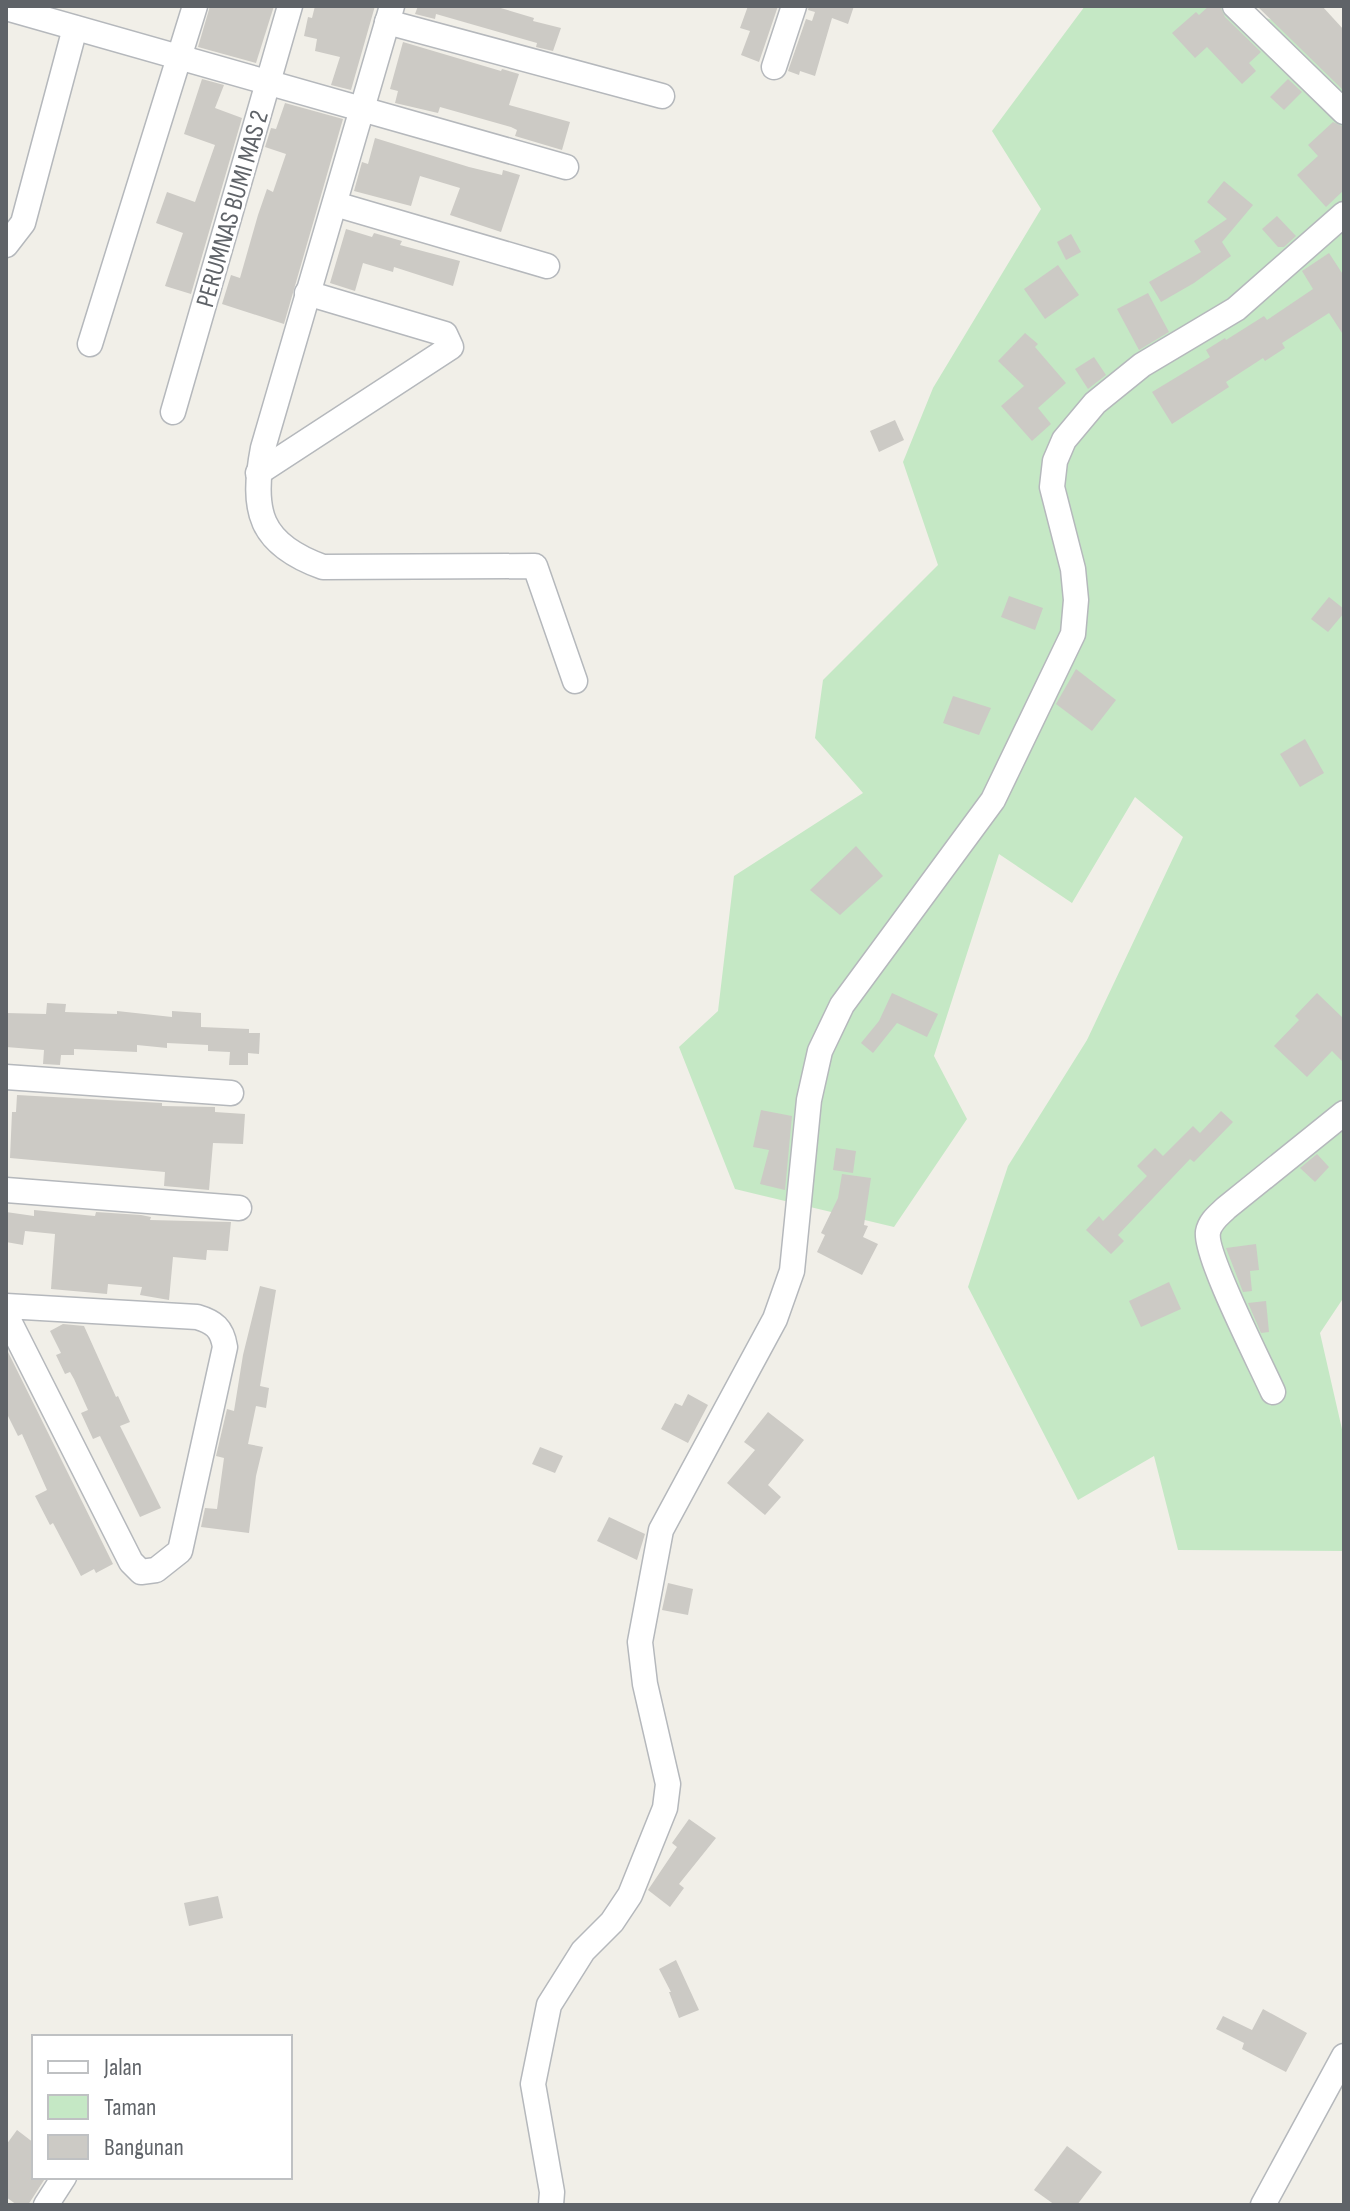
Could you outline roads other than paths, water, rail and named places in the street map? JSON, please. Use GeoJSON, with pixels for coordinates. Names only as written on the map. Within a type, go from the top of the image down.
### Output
{"type":"FeatureCollection","features":[{"type":"Feature","properties":{"kind":"street"},"geometry":{"type":"LineString","coordinates":[[90,344],[195,6]]}},
{"type":"Feature","properties":{"kind":"street","name":"PERUMNAS BUMI MAS 2"},"geometry":{"type":"LineString","coordinates":[[173,412],[290,6]]}},
{"type":"Feature","properties":{"kind":"street"},"geometry":{"type":"LineString","coordinates":[[774,67],[794,6]]}},
{"type":"Feature","properties":{"kind":"street"},"geometry":{"type":"LineString","coordinates":[[1235,6],[1344,112]]}},
{"type":"Feature","properties":{"kind":"street"},"geometry":{"type":"LineString","coordinates":[[6,8],[566,167]]}},
{"type":"Feature","properties":{"kind":"street"},"geometry":{"type":"LineString","coordinates":[[575,681],[535,566],[323,567],[295,557],[269,531],[259,508],[258,473],[307,293],[390,14],[662,96]]}},
{"type":"Feature","properties":{"kind":"street"},"geometry":{"type":"LineString","coordinates":[[7,247],[23,223],[75,28]]}},
{"type":"Feature","properties":{"kind":"street"},"geometry":{"type":"LineString","coordinates":[[335,204],[547,266]]}},
{"type":"Feature","properties":{"kind":"street"},"geometry":{"type":"LineString","coordinates":[[551,2205],[552,2192],[533,2084],[549,2005],[575,1963],[612,1922],[630,1895],[665,1808],[668,1784],[645,1684],[640,1642],[661,1530],[775,1319],[792,1271],[809,1100],[820,1051],[842,1005],[993,800],[1073,634],[1075,584],[1052,487],[1055,461],[1071,431],[1095,403],[1142,365],[1236,309],[1344,214]]}},
{"type":"Feature","properties":{"kind":"street"},"geometry":{"type":"LineString","coordinates":[[258,473],[451,347],[445,334],[307,293]]}},
{"type":"Feature","properties":{"kind":"street"},"geometry":{"type":"LineString","coordinates":[[6,1077],[231,1093]]}},
{"type":"Feature","properties":{"kind":"street"},"geometry":{"type":"LineString","coordinates":[[1273,1392],[1226,1291],[1207,1235],[1211,1223],[1226,1208],[1344,1113]]}},
{"type":"Feature","properties":{"kind":"street"},"geometry":{"type":"LineString","coordinates":[[6,1190],[239,1208]]}},
{"type":"Feature","properties":{"kind":"street"},"geometry":{"type":"LineString","coordinates":[[6,1306],[197,1317],[219,1328],[225,1347],[180,1551],[156,1570],[141,1572],[131,1562],[6,1315]]}},
{"type":"Feature","properties":{"kind":"street"},"geometry":{"type":"LineString","coordinates":[[1263,2205],[1344,2056]]}},
{"type":"Feature","properties":{"kind":"street"},"geometry":{"type":"LineString","coordinates":[[46,2205],[63,2179]]}}]}
